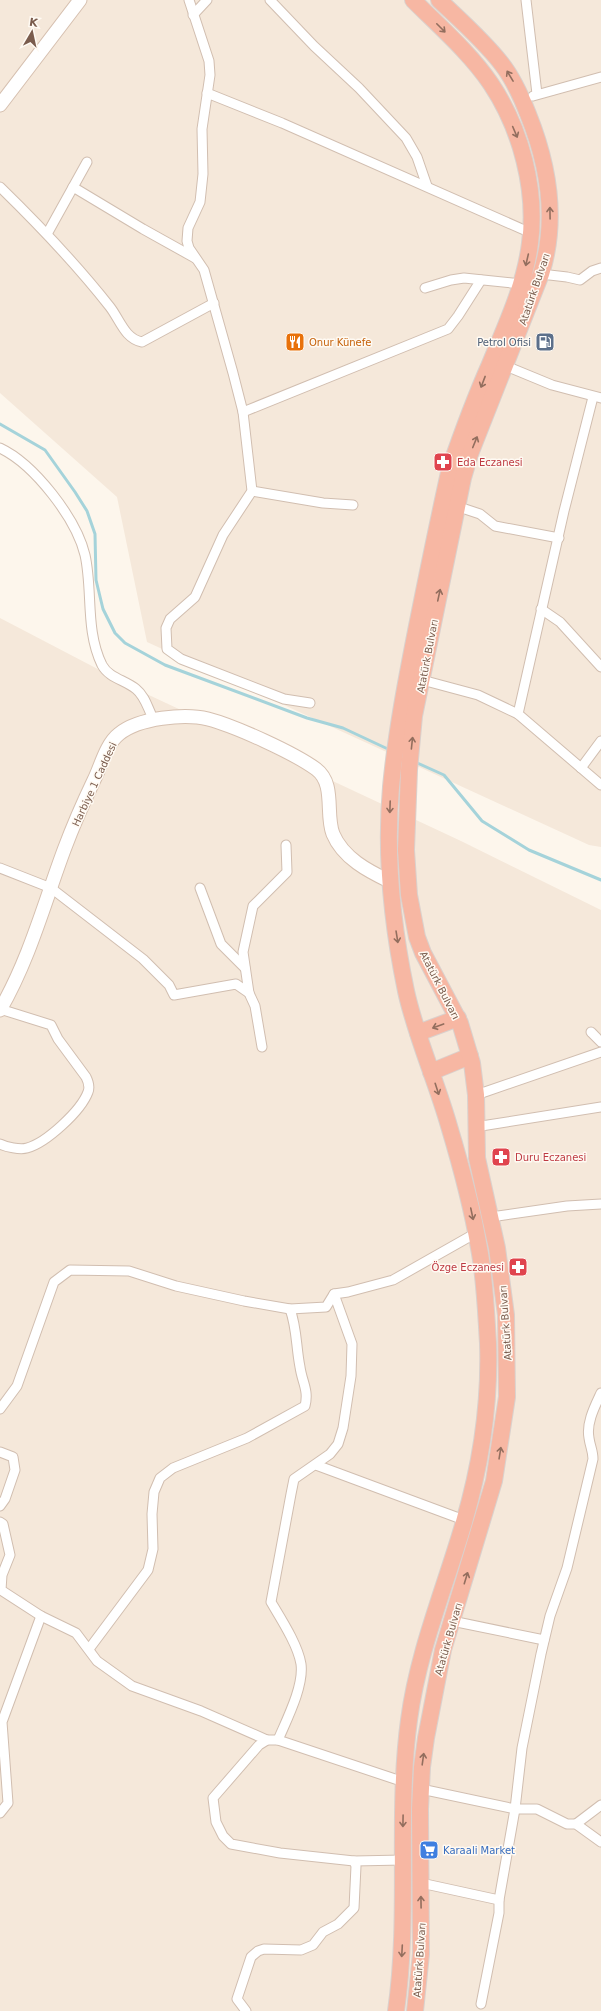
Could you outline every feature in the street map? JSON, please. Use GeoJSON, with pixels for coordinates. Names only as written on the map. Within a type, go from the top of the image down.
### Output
{"type":"FeatureCollection","features":[{"type":"Feature","properties":{"kind":"highway","name":"Atatürk Bulvarı"},"geometry":{"type":"LineString","coordinates":[[407,715],[422,680],[456,506],[470,454],[504,356],[530,244],[531,233],[531,205],[524,160],[518,138],[502,104],[482,72],[413,0]]}},
{"type":"Feature","properties":{"kind":"highway","name":"Atatürk Bulvarı"},"geometry":{"type":"LineString","coordinates":[[396,2011],[403,1938],[404,1782],[409,1719],[427,1635],[464,1520],[484,1430],[488,1376],[488,1343],[483,1275],[472,1212],[449,1126],[418,1033],[406,989],[390,882],[389,827],[401,769],[407,715],[450,468],[504,356],[541,274],[550,237],[549,186],[539,144],[512,78],[501,62],[439,0]]}},
{"type":"Feature","properties":{"kind":"highway","name":"Atatürk Bulvarı"},"geometry":{"type":"LineString","coordinates":[[401,769],[409,895],[414,925],[423,953],[458,1018],[470,1056],[476,1095],[475,1127],[479,1170],[497,1248],[506,1315],[507,1397],[504,1430],[494,1481],[443,1650],[431,1706],[422,1767],[421,1954],[415,2011]]}},
{"type":"Feature","properties":{"kind":"highway"},"geometry":{"type":"LineString","coordinates":[[418,1033],[458,1018]]}},
{"type":"Feature","properties":{"kind":"highway"},"geometry":{"type":"LineString","coordinates":[[431,1072],[470,1056]]}},
{"type":"Feature","properties":{"kind":"highway"},"geometry":{"type":"LineString","coordinates":[[404,1782],[421,1789]]}},
{"type":"Feature","properties":{"kind":"street"},"geometry":{"type":"LineString","coordinates":[[0,105],[80,0]]}},
{"type":"Feature","properties":{"kind":"street"},"geometry":{"type":"LineString","coordinates":[[189,0],[208,61],[210,75],[202,130],[203,174],[200,202],[188,228],[187,241],[189,248],[204,270],[243,412],[252,491],[223,535],[196,597],[170,619],[166,628],[167,649],[181,659],[284,699],[310,703]]}},
{"type":"Feature","properties":{"kind":"street"},"geometry":{"type":"LineString","coordinates":[[193,15],[207,0]]}},
{"type":"Feature","properties":{"kind":"street"},"geometry":{"type":"LineString","coordinates":[[270,0],[314,46],[359,88],[406,138],[417,157],[427,186]]}},
{"type":"Feature","properties":{"kind":"street"},"geometry":{"type":"LineString","coordinates":[[526,0],[537,94]]}},
{"type":"Feature","properties":{"kind":"street"},"geometry":{"type":"LineString","coordinates":[[522,100],[537,94],[601,77]]}},
{"type":"Feature","properties":{"kind":"street"},"geometry":{"type":"LineString","coordinates":[[207,93],[427,186],[531,233]]}},
{"type":"Feature","properties":{"kind":"street"},"geometry":{"type":"LineString","coordinates":[[47,234],[88,162]]}},
{"type":"Feature","properties":{"kind":"street"},"geometry":{"type":"LineString","coordinates":[[0,187],[47,234],[89,281],[111,309],[127,333],[136,341],[142,342],[214,303]]}},
{"type":"Feature","properties":{"kind":"street"},"geometry":{"type":"LineString","coordinates":[[73,187],[197,259]]}},
{"type":"Feature","properties":{"kind":"street"},"geometry":{"type":"LineString","coordinates":[[541,274],[580,280],[592,271],[601,268]]}},
{"type":"Feature","properties":{"kind":"street"},"geometry":{"type":"LineString","coordinates":[[425,288],[451,280],[464,278],[521,284]]}},
{"type":"Feature","properties":{"kind":"street"},"geometry":{"type":"LineString","coordinates":[[243,412],[448,329],[482,280]]}},
{"type":"Feature","properties":{"kind":"street"},"geometry":{"type":"LineString","coordinates":[[504,356],[552,385],[597,398],[569,491],[518,714]]}},
{"type":"Feature","properties":{"kind":"street"},"geometry":{"type":"LineString","coordinates":[[0,448],[17,458],[39,479],[64,511],[75,530],[85,554],[91,623],[102,665],[110,674],[136,689],[145,700],[154,720]]}},
{"type":"Feature","properties":{"kind":"street"},"geometry":{"type":"LineString","coordinates":[[252,491],[323,503],[354,505]]}},
{"type":"Feature","properties":{"kind":"street"},"geometry":{"type":"LineString","coordinates":[[456,506],[480,514],[495,526],[559,538]]}},
{"type":"Feature","properties":{"kind":"street"},"geometry":{"type":"LineString","coordinates":[[542,609],[560,622],[601,667]]}},
{"type":"Feature","properties":{"kind":"street"},"geometry":{"type":"LineString","coordinates":[[422,680],[478,695],[518,714],[601,785]]}},
{"type":"Feature","properties":{"kind":"street","name":"Harbiye 1 Caddesi"},"geometry":{"type":"LineString","coordinates":[[0,1009],[25,959],[75,824],[113,741],[127,729],[154,720],[181,717],[208,719],[274,746],[317,769],[323,776],[327,785],[330,822],[333,834],[338,843],[357,863],[370,872],[390,882]]}},
{"type":"Feature","properties":{"kind":"street"},"geometry":{"type":"LineString","coordinates":[[581,768],[601,741]]}},
{"type":"Feature","properties":{"kind":"street"},"geometry":{"type":"LineString","coordinates":[[262,1047],[255,1006],[249,993],[243,952],[253,906],[287,872],[286,845]]}},
{"type":"Feature","properties":{"kind":"street"},"geometry":{"type":"LineString","coordinates":[[0,868],[51,888],[143,959],[169,985],[174,995],[236,984],[249,993]]}},
{"type":"Feature","properties":{"kind":"street"},"geometry":{"type":"LineString","coordinates":[[200,888],[221,944],[245,968]]}},
{"type":"Feature","properties":{"kind":"street"},"geometry":{"type":"LineString","coordinates":[[0,1009],[51,1025],[58,1039],[89,1084],[87,1093],[66,1122],[44,1140],[26,1148],[4,1146],[0,1144]]}},
{"type":"Feature","properties":{"kind":"street"},"geometry":{"type":"LineString","coordinates":[[591,1032],[601,1042]]}},
{"type":"Feature","properties":{"kind":"street"},"geometry":{"type":"LineString","coordinates":[[476,1095],[601,1052]]}},
{"type":"Feature","properties":{"kind":"street"},"geometry":{"type":"LineString","coordinates":[[475,1127],[601,1107]]}},
{"type":"Feature","properties":{"kind":"street"},"geometry":{"type":"LineString","coordinates":[[491,1217],[567,1206],[601,1204]]}},
{"type":"Feature","properties":{"kind":"street"},"geometry":{"type":"LineString","coordinates":[[334,1294],[348,1292],[393,1280],[476,1233]]}},
{"type":"Feature","properties":{"kind":"street"},"geometry":{"type":"LineString","coordinates":[[0,1409],[17,1386],[54,1282],[70,1270],[129,1271],[176,1286],[244,1301],[290,1309],[326,1307],[334,1294]]}},
{"type":"Feature","properties":{"kind":"street"},"geometry":{"type":"LineString","coordinates":[[278,1740],[298,1691],[301,1664],[289,1632],[271,1602],[294,1479],[330,1454],[338,1444],[343,1428],[351,1376],[352,1344],[334,1294]]}},
{"type":"Feature","properties":{"kind":"street"},"geometry":{"type":"LineString","coordinates":[[89,1648],[148,1570],[153,1549],[152,1514],[154,1492],[160,1478],[173,1468],[247,1438],[305,1406],[307,1395],[300,1368],[294,1322],[290,1309]]}},
{"type":"Feature","properties":{"kind":"street"},"geometry":{"type":"LineString","coordinates":[[481,2004],[499,1913],[499,1900],[515,1809],[522,1748],[544,1640],[576,1533],[593,1459],[597,1450],[589,1439],[588,1428],[601,1393]]}},
{"type":"Feature","properties":{"kind":"street"},"geometry":{"type":"LineString","coordinates":[[0,1452],[13,1457],[14,1470],[5,1499],[0,1506]]}},
{"type":"Feature","properties":{"kind":"street"},"geometry":{"type":"LineString","coordinates":[[316,1465],[464,1520]]}},
{"type":"Feature","properties":{"kind":"street"},"geometry":{"type":"LineString","coordinates":[[0,1522],[3,1524],[10,1555],[2,1575],[1,1590],[41,1616],[76,1633],[98,1661],[132,1686],[201,1711],[266,1740],[278,1740],[404,1782]]}},
{"type":"Feature","properties":{"kind":"street"},"geometry":{"type":"LineString","coordinates":[[0,1813],[8,1803],[2,1722],[41,1616]]}},
{"type":"Feature","properties":{"kind":"street"},"geometry":{"type":"LineString","coordinates":[[452,1621],[544,1640]]}},
{"type":"Feature","properties":{"kind":"street"},"geometry":{"type":"LineString","coordinates":[[266,1740],[259,1745],[213,1798],[216,1822],[224,1836],[231,1844],[280,1853],[354,1861],[403,1860]]}},
{"type":"Feature","properties":{"kind":"street"},"geometry":{"type":"LineString","coordinates":[[421,1789],[515,1809],[537,1809],[567,1824],[576,1824],[601,1842]]}},
{"type":"Feature","properties":{"kind":"street"},"geometry":{"type":"LineString","coordinates":[[576,1824],[601,1805]]}},
{"type":"Feature","properties":{"kind":"street"},"geometry":{"type":"LineString","coordinates":[[246,2011],[237,1999],[251,1958],[258,1951],[264,1949],[302,1950],[313,1945],[323,1932],[338,1924],[354,1908],[356,1866],[354,1861]]}},
{"type":"Feature","properties":{"kind":"street"},"geometry":{"type":"LineString","coordinates":[[421,1883],[499,1900]]}},
{"type":"Feature","properties":{"kind":"shaded area"},"geometry":{"type":"Polygon","coordinates":[[[0,0],[601,0],[601,847],[589,845],[147,642],[117,497],[0,393],[0,0]]]}},
{"type":"Feature","properties":{"kind":"shaded area"},"geometry":{"type":"Polygon","coordinates":[[[0,618],[136,689],[461,841],[601,910],[601,2011],[0,2011],[0,618]]]}},
{"type":"Feature","properties":{"kind":"waterway"},"geometry":{"type":"LineString","coordinates":[[0,424],[45,450],[87,511],[95,534],[96,580],[103,609],[115,633],[125,643],[165,665],[307,718],[343,728],[390,750]]}},
{"type":"Feature","properties":{"kind":"waterway"},"geometry":{"type":"LineString","coordinates":[[415,762],[444,775],[482,821],[529,850],[601,880]]}},
{"type":"Feature","properties":{"kind":"place","name":"Onur Künefe"},"geometry":{"type":"Point","coordinates":[295,342]}},
{"type":"Feature","properties":{"kind":"place","name":"Petrol Ofisi"},"geometry":{"type":"Point","coordinates":[545,342]}},
{"type":"Feature","properties":{"kind":"place","name":"Eda Eczanesi"},"geometry":{"type":"Point","coordinates":[443,462]}},
{"type":"Feature","properties":{"kind":"place","name":"Duru Eczanesi"},"geometry":{"type":"Point","coordinates":[501,1157]}},
{"type":"Feature","properties":{"kind":"place","name":"Özge Eczanesi"},"geometry":{"type":"Point","coordinates":[518,1267]}},
{"type":"Feature","properties":{"kind":"place","name":"Karaali Market"},"geometry":{"type":"Point","coordinates":[429,1850]}}]}
